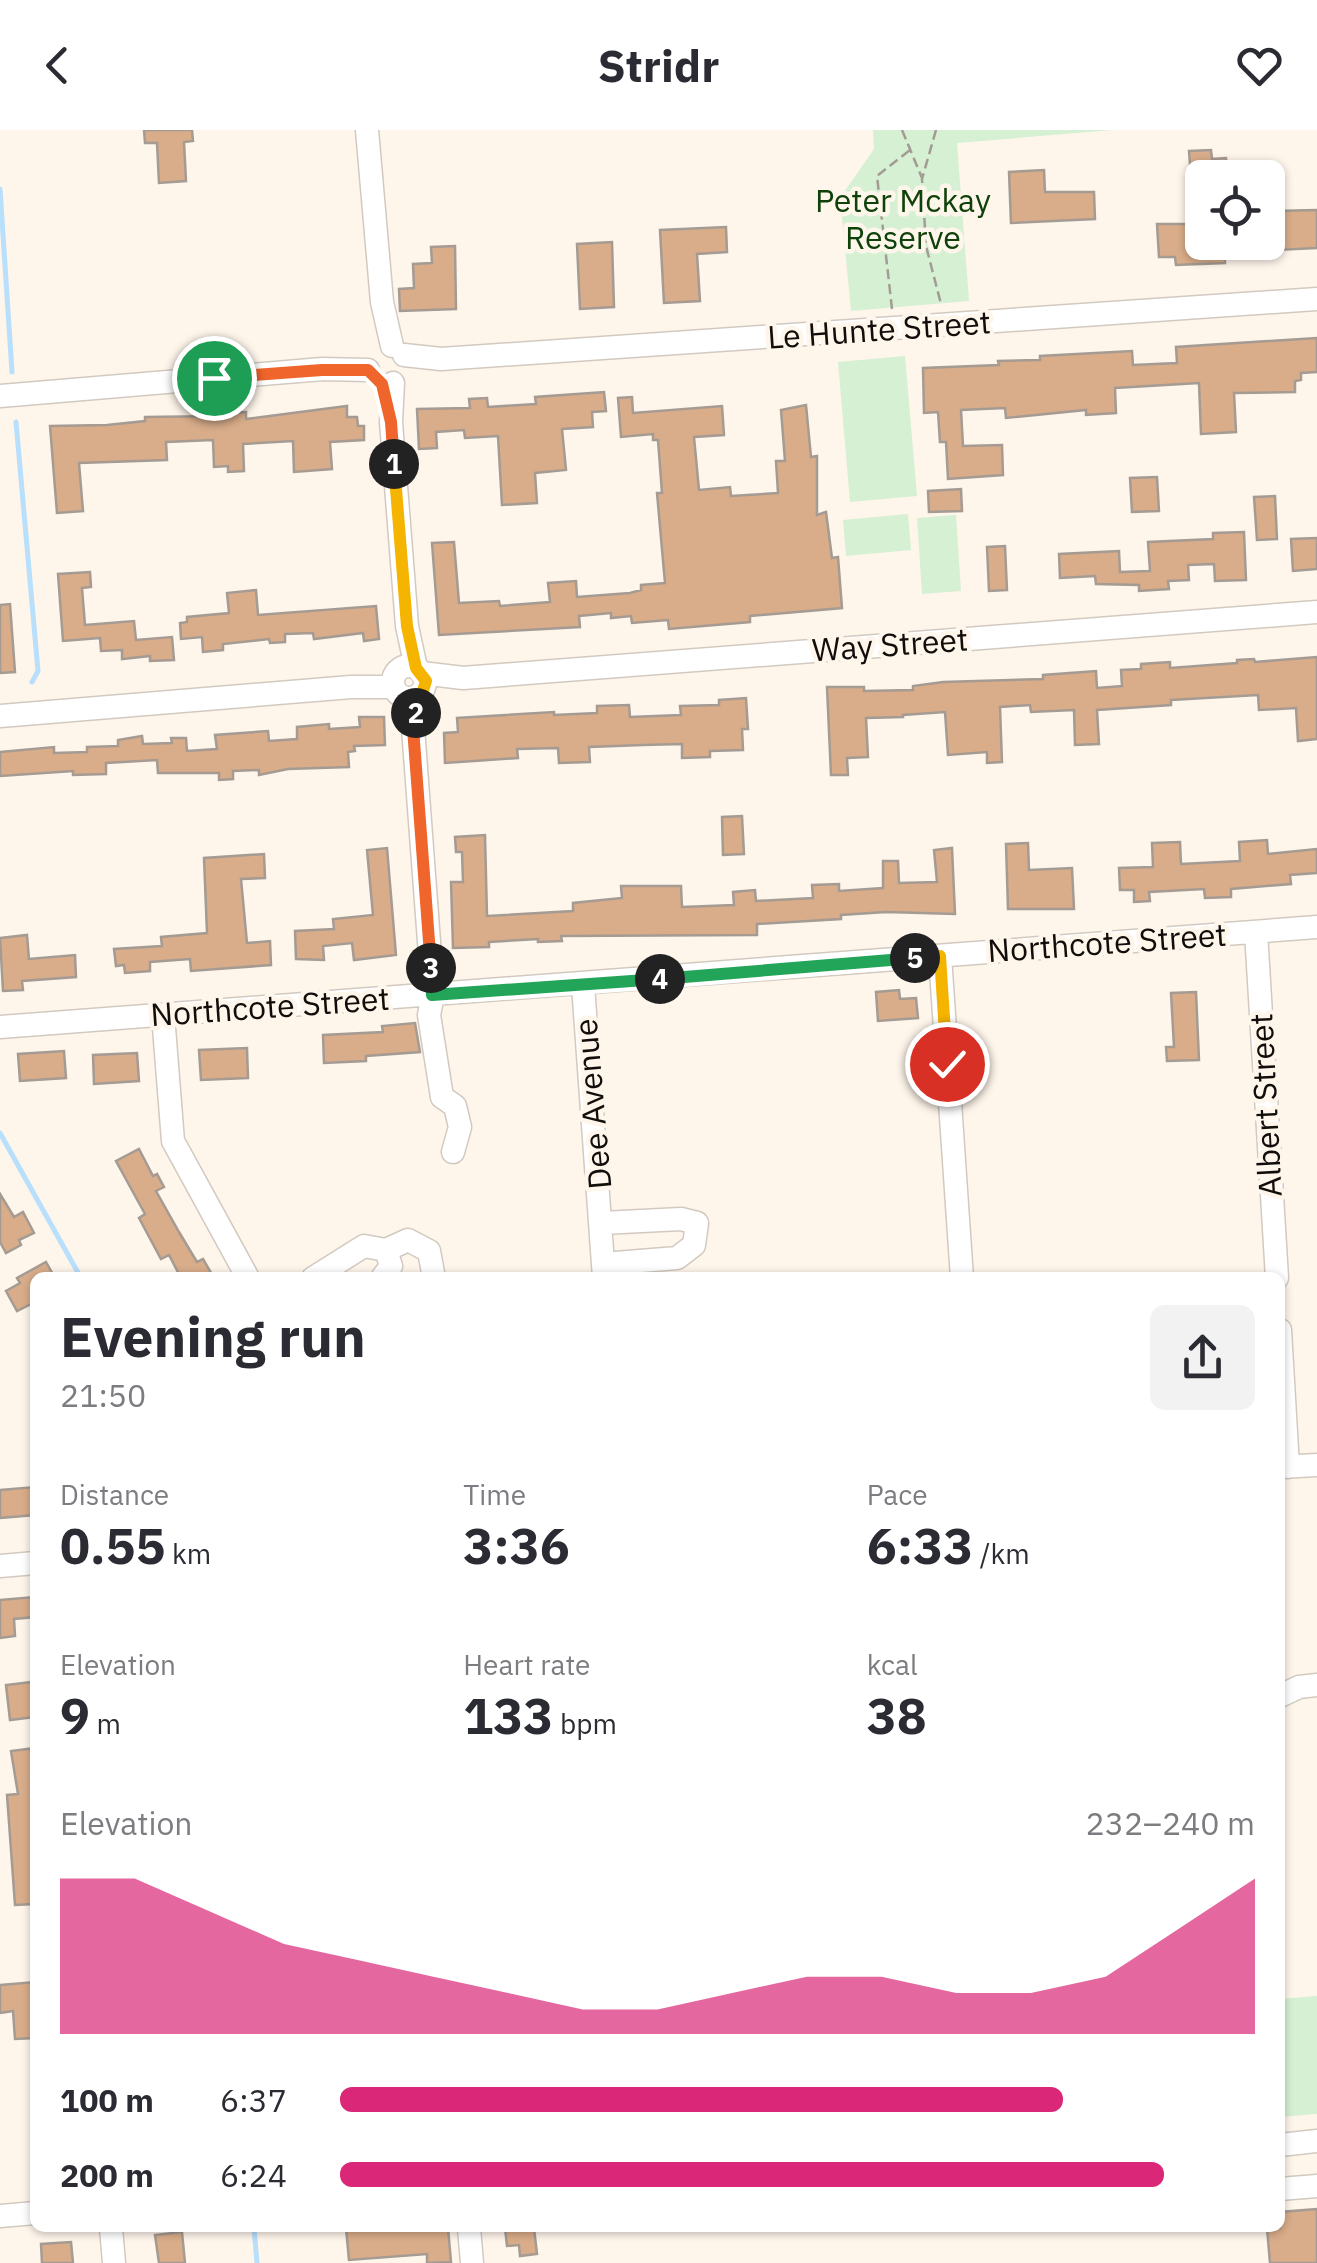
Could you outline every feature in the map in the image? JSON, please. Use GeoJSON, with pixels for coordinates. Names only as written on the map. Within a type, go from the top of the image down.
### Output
{"type":"FeatureCollection","features":[{"type":"Feature","properties":{"kind":"street"},"geometry":{"type":"LineString","coordinates":[[367,130],[407,626],[432,995],[430,1015],[442,1097],[455,1106],[460,1127],[453,1152]]}},
{"type":"Feature","properties":{"kind":"street","name":"Le Hunte Street"},"geometry":{"type":"LineString","coordinates":[[0,396],[441,359],[1317,299]]}},
{"type":"Feature","properties":{"kind":"street","name":"Way Street"},"geometry":{"type":"LineString","coordinates":[[0,716],[1317,612]]}},
{"type":"Feature","properties":{"kind":"street","name":"Northcote Street"},"geometry":{"type":"LineString","coordinates":[[0,1028],[1317,926]]}},
{"type":"Feature","properties":{"kind":"street","name":"Albert Street"},"geometry":{"type":"LineString","coordinates":[[1256,932],[1277,1272]]}},
{"type":"Feature","properties":{"kind":"street"},"geometry":{"type":"LineString","coordinates":[[940,956],[962,1272]]}},
{"type":"Feature","properties":{"kind":"street","name":"Dee Avenue"},"geometry":{"type":"LineString","coordinates":[[583,985],[604,1271],[677,1258],[694,1245],[697,1223],[680,1218],[602,1223]]}},
{"type":"Feature","properties":{"kind":"street"},"geometry":{"type":"LineString","coordinates":[[163,1015],[173,1141],[245,1272]]}},
{"type":"Feature","properties":{"kind":"street"},"geometry":{"type":"LineString","coordinates":[[323,1272],[364,1246],[386,1250],[408,1240],[429,1251],[433,1272]]}},
{"type":"Feature","properties":{"kind":"street"},"geometry":{"type":"LineString","coordinates":[[386,1250],[391,1266],[386,1272]]}},
{"type":"Feature","properties":{"kind":"street"},"geometry":{"type":"LineString","coordinates":[[1285,1467],[1317,1465]]}},
{"type":"Feature","properties":{"kind":"street"},"geometry":{"type":"LineString","coordinates":[[0,1566],[30,1564]]}},
{"type":"Feature","properties":{"kind":"street"},"geometry":{"type":"LineString","coordinates":[[1285,1694],[1317,1685]]}},
{"type":"Feature","properties":{"kind":"street"},"geometry":{"type":"LineString","coordinates":[[1285,2144],[1317,2141]]}},
{"type":"Feature","properties":{"kind":"street"},"geometry":{"type":"LineString","coordinates":[[1285,2189],[1317,2186]]}},
{"type":"Feature","properties":{"kind":"street"},"geometry":{"type":"LineString","coordinates":[[0,2216],[30,2213]]}},
{"type":"Feature","properties":{"kind":"street"},"geometry":{"type":"LineString","coordinates":[[111,2232],[114,2263]]}},
{"type":"Feature","properties":{"kind":"street"},"geometry":{"type":"LineString","coordinates":[[470,2232],[472,2263]]}},
{"type":"Feature","properties":{"kind":"path"},"geometry":{"type":"LineString","coordinates":[[902,130],[922,179],[926,246],[942,306]]}},
{"type":"Feature","properties":{"kind":"path"},"geometry":{"type":"LineString","coordinates":[[922,179],[936,130]]}},
{"type":"Feature","properties":{"kind":"path"},"geometry":{"type":"LineString","coordinates":[[892,310],[877,176],[910,150]]}},
{"type":"Feature","properties":{"kind":"green space","name":"Peter Mckay Reserve"},"geometry":{"type":"Polygon","coordinates":[[[873,130],[1112,130],[957,143],[969,301],[851,311],[840,198],[874,149],[873,130]]]}},
{"type":"Feature","properties":{"kind":"green space"},"geometry":{"type":"Polygon","coordinates":[[[905,356],[917,496],[850,502],[838,362],[905,356]]]}},
{"type":"Feature","properties":{"kind":"green space"},"geometry":{"type":"Polygon","coordinates":[[[908,514],[911,550],[846,556],[843,520],[908,514]]]}},
{"type":"Feature","properties":{"kind":"green space"},"geometry":{"type":"Polygon","coordinates":[[[956,515],[961,591],[922,594],[917,518],[956,515]]]}},
{"type":"Feature","properties":{"kind":"green space"},"geometry":{"type":"Polygon","coordinates":[[[1317,1996],[1317,2114],[1285,2117],[1285,1999],[1317,1996]]]}},
{"type":"Feature","properties":{"kind":"building"},"geometry":{"type":"Polygon","coordinates":[[[144,130],[192,130],[193,141],[184,142],[186,181],[159,183],[157,143],[145,143],[144,130]]]}},
{"type":"Feature","properties":{"kind":"building"},"geometry":{"type":"Polygon","coordinates":[[[1211,150],[1212,159],[1226,160],[1190,160],[1189,151],[1211,150]]]}},
{"type":"Feature","properties":{"kind":"building"},"geometry":{"type":"Polygon","coordinates":[[[1044,170],[1045,192],[1094,192],[1095,219],[1011,223],[1009,172],[1044,170]]]}},
{"type":"Feature","properties":{"kind":"building"},"geometry":{"type":"Polygon","coordinates":[[[1317,210],[1317,248],[1285,250],[1285,211],[1317,210]]]}},
{"type":"Feature","properties":{"kind":"building"},"geometry":{"type":"Polygon","coordinates":[[[1157,224],[1185,224],[1185,260],[1225,263],[1176,265],[1175,257],[1159,257],[1157,224]]]}},
{"type":"Feature","properties":{"kind":"building"},"geometry":{"type":"Polygon","coordinates":[[[726,227],[727,252],[697,254],[700,301],[664,303],[660,230],[726,227]]]}},
{"type":"Feature","properties":{"kind":"building"},"geometry":{"type":"Polygon","coordinates":[[[612,242],[614,307],[580,309],[577,244],[612,242]]]}},
{"type":"Feature","properties":{"kind":"building"},"geometry":{"type":"Polygon","coordinates":[[[455,246],[456,309],[400,311],[399,289],[414,288],[413,264],[432,263],[431,247],[455,246]]]}},
{"type":"Feature","properties":{"kind":"building"},"geometry":{"type":"Polygon","coordinates":[[[1317,338],[1317,372],[1301,373],[1301,380],[1295,381],[1295,392],[1234,393],[1236,432],[1201,434],[1199,383],[1115,388],[1116,413],[1086,415],[1086,410],[1006,418],[1005,408],[961,410],[963,446],[1002,445],[1003,475],[948,479],[946,442],[940,442],[938,412],[924,413],[923,368],[999,365],[998,361],[1040,360],[1040,356],[1132,351],[1133,365],[1177,363],[1176,347],[1317,338]]]}},
{"type":"Feature","properties":{"kind":"building"},"geometry":{"type":"Polygon","coordinates":[[[604,392],[606,411],[592,412],[593,427],[562,429],[566,470],[535,473],[537,503],[502,505],[498,436],[465,438],[464,430],[436,432],[437,448],[419,449],[417,409],[470,408],[469,399],[487,398],[488,407],[536,404],[535,397],[604,392]]]}},
{"type":"Feature","properties":{"kind":"building"},"geometry":{"type":"Polygon","coordinates":[[[632,397],[633,413],[722,406],[724,435],[694,437],[699,490],[730,487],[731,496],[778,493],[776,461],[785,461],[781,410],[806,405],[811,457],[817,456],[817,515],[826,512],[832,558],[838,557],[842,608],[750,616],[750,622],[669,629],[668,620],[632,623],[631,616],[611,618],[611,613],[579,616],[580,627],[439,635],[432,543],[454,542],[459,603],[499,601],[500,606],[550,602],[548,583],[576,581],[577,597],[630,593],[641,590],[641,585],[665,583],[657,493],[662,493],[658,440],[653,440],[653,434],[621,437],[618,398],[632,397]]]}},
{"type":"Feature","properties":{"kind":"building"},"geometry":{"type":"Polygon","coordinates":[[[347,406],[347,417],[357,417],[358,426],[364,426],[364,440],[330,442],[332,469],[294,472],[293,441],[243,444],[244,471],[228,472],[228,466],[214,467],[213,440],[166,442],[167,460],[79,463],[83,511],[57,513],[50,426],[107,425],[145,421],[145,417],[246,412],[246,419],[347,406]]]}},
{"type":"Feature","properties":{"kind":"building"},"geometry":{"type":"Polygon","coordinates":[[[1157,477],[1159,511],[1132,512],[1130,478],[1157,477]]]}},
{"type":"Feature","properties":{"kind":"building"},"geometry":{"type":"Polygon","coordinates":[[[961,489],[962,511],[929,512],[928,491],[961,489]]]}},
{"type":"Feature","properties":{"kind":"building"},"geometry":{"type":"Polygon","coordinates":[[[1275,496],[1277,539],[1257,540],[1254,497],[1275,496]]]}},
{"type":"Feature","properties":{"kind":"building"},"geometry":{"type":"Polygon","coordinates":[[[1244,532],[1246,580],[1215,581],[1214,564],[1188,565],[1189,580],[1168,581],[1169,589],[1139,591],[1139,585],[1096,584],[1095,576],[1060,578],[1059,554],[1119,551],[1120,572],[1150,571],[1148,542],[1213,539],[1213,533],[1244,532]]]}},
{"type":"Feature","properties":{"kind":"building"},"geometry":{"type":"Polygon","coordinates":[[[1317,538],[1317,569],[1293,571],[1291,539],[1317,538]]]}},
{"type":"Feature","properties":{"kind":"building"},"geometry":{"type":"Polygon","coordinates":[[[1005,546],[1007,590],[989,591],[987,547],[1005,546]]]}},
{"type":"Feature","properties":{"kind":"building"},"geometry":{"type":"Polygon","coordinates":[[[90,572],[91,587],[82,588],[85,625],[134,621],[136,640],[172,637],[174,660],[150,661],[150,656],[122,659],[122,650],[101,651],[100,638],[63,641],[58,574],[90,572]]]}},
{"type":"Feature","properties":{"kind":"building"},"geometry":{"type":"Polygon","coordinates":[[[256,590],[258,615],[376,606],[379,639],[364,641],[363,633],[314,639],[313,633],[285,634],[285,642],[270,643],[269,639],[223,644],[223,650],[203,652],[202,637],[181,639],[180,623],[187,622],[187,617],[229,613],[227,593],[256,590]]]}},
{"type":"Feature","properties":{"kind":"building"},"geometry":{"type":"Polygon","coordinates":[[[10,604],[15,672],[0,673],[0,605],[10,604]]]}},
{"type":"Feature","properties":{"kind":"building"},"geometry":{"type":"Polygon","coordinates":[[[1317,657],[1317,739],[1298,741],[1296,708],[1259,710],[1258,695],[1171,700],[1171,705],[1097,710],[1099,744],[1075,745],[1074,710],[1031,712],[1030,705],[1000,707],[1002,762],[987,763],[987,752],[948,755],[945,712],[903,715],[866,718],[868,757],[847,758],[848,775],[831,775],[827,687],[913,690],[913,686],[943,682],[1043,679],[1043,675],[1096,671],[1097,688],[1122,686],[1121,670],[1141,669],[1141,664],[1170,662],[1170,668],[1317,657]]]}},
{"type":"Feature","properties":{"kind":"building"},"geometry":{"type":"Polygon","coordinates":[[[746,698],[748,729],[742,729],[743,750],[710,751],[710,757],[682,758],[682,744],[589,747],[590,762],[559,763],[558,748],[517,749],[518,758],[445,763],[444,733],[458,732],[457,718],[597,713],[597,706],[629,705],[630,717],[681,715],[680,706],[719,705],[719,700],[746,698]]]}},
{"type":"Feature","properties":{"kind":"building"},"geometry":{"type":"Polygon","coordinates":[[[359,717],[384,717],[385,745],[354,746],[355,751],[348,752],[349,767],[288,769],[259,775],[259,770],[233,771],[233,779],[219,780],[219,773],[158,773],[157,760],[106,763],[106,774],[73,775],[73,771],[0,776],[0,752],[54,747],[54,753],[87,752],[87,747],[118,746],[118,740],[142,736],[143,744],[172,743],[171,738],[186,738],[187,751],[217,749],[215,735],[268,731],[269,741],[297,739],[297,727],[360,727],[359,717]]]}},
{"type":"Feature","properties":{"kind":"building"},"geometry":{"type":"Polygon","coordinates":[[[742,816],[744,854],[723,855],[722,817],[742,816]]]}},
{"type":"Feature","properties":{"kind":"building"},"geometry":{"type":"Polygon","coordinates":[[[485,835],[487,916],[573,911],[573,903],[622,898],[621,886],[681,886],[682,907],[734,905],[733,892],[755,890],[756,901],[813,898],[812,885],[839,884],[839,891],[883,888],[883,861],[898,861],[899,883],[937,882],[934,850],[952,848],[955,914],[841,915],[841,919],[757,924],[757,935],[561,936],[562,941],[489,942],[489,947],[453,948],[451,882],[463,882],[462,852],[456,852],[455,837],[485,835]]]}},
{"type":"Feature","properties":{"kind":"building"},"geometry":{"type":"Polygon","coordinates":[[[1267,840],[1268,854],[1317,849],[1317,873],[1290,875],[1291,884],[1231,889],[1231,897],[1205,898],[1204,889],[1149,892],[1150,901],[1134,902],[1134,890],[1120,890],[1119,868],[1153,867],[1152,843],[1180,842],[1181,864],[1240,861],[1239,842],[1267,840]]]}},
{"type":"Feature","properties":{"kind":"building"},"geometry":{"type":"Polygon","coordinates":[[[1028,843],[1029,870],[1072,868],[1074,909],[1008,909],[1006,844],[1028,843]]]}},
{"type":"Feature","properties":{"kind":"building"},"geometry":{"type":"Polygon","coordinates":[[[387,848],[396,955],[354,960],[352,943],[323,946],[324,960],[296,959],[295,931],[334,929],[333,919],[373,915],[367,850],[387,848]]]}},
{"type":"Feature","properties":{"kind":"building"},"geometry":{"type":"Polygon","coordinates":[[[264,854],[265,878],[241,879],[247,943],[270,941],[271,965],[191,971],[190,959],[150,962],[150,971],[125,973],[124,965],[116,966],[114,949],[162,946],[161,937],[207,933],[204,858],[264,854]]]}},
{"type":"Feature","properties":{"kind":"building"},"geometry":{"type":"Polygon","coordinates":[[[27,935],[29,959],[75,955],[76,977],[22,981],[23,990],[3,991],[0,938],[27,935]]]}},
{"type":"Feature","properties":{"kind":"building"},"geometry":{"type":"Polygon","coordinates":[[[899,990],[900,999],[916,998],[918,1018],[878,1021],[876,992],[899,990]]]}},
{"type":"Feature","properties":{"kind":"building"},"geometry":{"type":"Polygon","coordinates":[[[1196,992],[1199,1060],[1167,1061],[1166,1047],[1174,1047],[1171,993],[1196,992]]]}},
{"type":"Feature","properties":{"kind":"building"},"geometry":{"type":"Polygon","coordinates":[[[415,1023],[420,1052],[324,1063],[323,1035],[383,1032],[382,1026],[415,1023]]]}},
{"type":"Feature","properties":{"kind":"building"},"geometry":{"type":"Polygon","coordinates":[[[247,1048],[248,1078],[201,1080],[199,1050],[247,1048]]]}},
{"type":"Feature","properties":{"kind":"building"},"geometry":{"type":"Polygon","coordinates":[[[64,1051],[66,1078],[20,1081],[18,1054],[64,1051]]]}},
{"type":"Feature","properties":{"kind":"building"},"geometry":{"type":"Polygon","coordinates":[[[137,1053],[139,1081],[94,1084],[93,1055],[137,1053]]]}},
{"type":"Feature","properties":{"kind":"building"},"geometry":{"type":"Polygon","coordinates":[[[139,1149],[153,1176],[157,1174],[164,1187],[156,1191],[179,1232],[197,1262],[203,1259],[211,1272],[178,1272],[169,1255],[161,1259],[139,1218],[145,1214],[116,1161],[139,1149]]]}},
{"type":"Feature","properties":{"kind":"building"},"geometry":{"type":"Polygon","coordinates":[[[0,1194],[14,1217],[23,1212],[34,1233],[19,1240],[21,1245],[6,1253],[0,1242],[0,1194]]]}},
{"type":"Feature","properties":{"kind":"building"},"geometry":{"type":"Polygon","coordinates":[[[46,1262],[52,1272],[30,1272],[30,1304],[17,1311],[6,1291],[20,1283],[17,1278],[46,1262]]]}},
{"type":"Feature","properties":{"kind":"building"},"geometry":{"type":"Polygon","coordinates":[[[30,1487],[30,1515],[0,1518],[0,1490],[30,1487]]]}},
{"type":"Feature","properties":{"kind":"building"},"geometry":{"type":"Polygon","coordinates":[[[30,1597],[30,1617],[14,1619],[15,1636],[0,1638],[0,1600],[30,1597]]]}},
{"type":"Feature","properties":{"kind":"building"},"geometry":{"type":"Polygon","coordinates":[[[30,1682],[30,1718],[10,1720],[6,1685],[30,1682]]]}},
{"type":"Feature","properties":{"kind":"building"},"geometry":{"type":"Polygon","coordinates":[[[30,1749],[30,1904],[15,1905],[7,1795],[18,1794],[11,1751],[30,1749]]]}},
{"type":"Feature","properties":{"kind":"building"},"geometry":{"type":"Polygon","coordinates":[[[30,1982],[30,2038],[15,2039],[13,2011],[0,2013],[0,1985],[30,1982]]]}},
{"type":"Feature","properties":{"kind":"building"},"geometry":{"type":"Polygon","coordinates":[[[1317,2209],[1317,2263],[1270,2263],[1267,2232],[1285,2232],[1285,2212],[1317,2209]]]}},
{"type":"Feature","properties":{"kind":"building"},"geometry":{"type":"Polygon","coordinates":[[[182,2232],[185,2263],[159,2263],[155,2235],[182,2232]]]}},
{"type":"Feature","properties":{"kind":"building"},"geometry":{"type":"Polygon","coordinates":[[[346,2232],[448,2232],[451,2262],[427,2263],[427,2254],[349,2260],[346,2232]]]}},
{"type":"Feature","properties":{"kind":"building"},"geometry":{"type":"Polygon","coordinates":[[[505,2232],[534,2232],[537,2254],[520,2256],[519,2245],[507,2246],[505,2232]]]}},
{"type":"Feature","properties":{"kind":"building"},"geometry":{"type":"Polygon","coordinates":[[[71,2242],[73,2263],[42,2263],[41,2244],[71,2242]]]}},
{"type":"Feature","properties":{"kind":"waterway"},"geometry":{"type":"LineString","coordinates":[[0,189],[12,372]]}},
{"type":"Feature","properties":{"kind":"waterway"},"geometry":{"type":"LineString","coordinates":[[16,422],[38,671],[32,682]]}},
{"type":"Feature","properties":{"kind":"waterway"},"geometry":{"type":"LineString","coordinates":[[0,1133],[78,1272]]}},
{"type":"Feature","properties":{"kind":"waterway"},"geometry":{"type":"LineString","coordinates":[[254,2232],[257,2263]]}},
{"type":"Feature","properties":{"kind":"route"},"geometry":{"type":"LineString","coordinates":[[214,378],[368,370],[382,384],[391,422],[407,626],[416,668],[426,681],[419,695],[413,728],[432,995],[940,956],[947,1064]]}}]}
